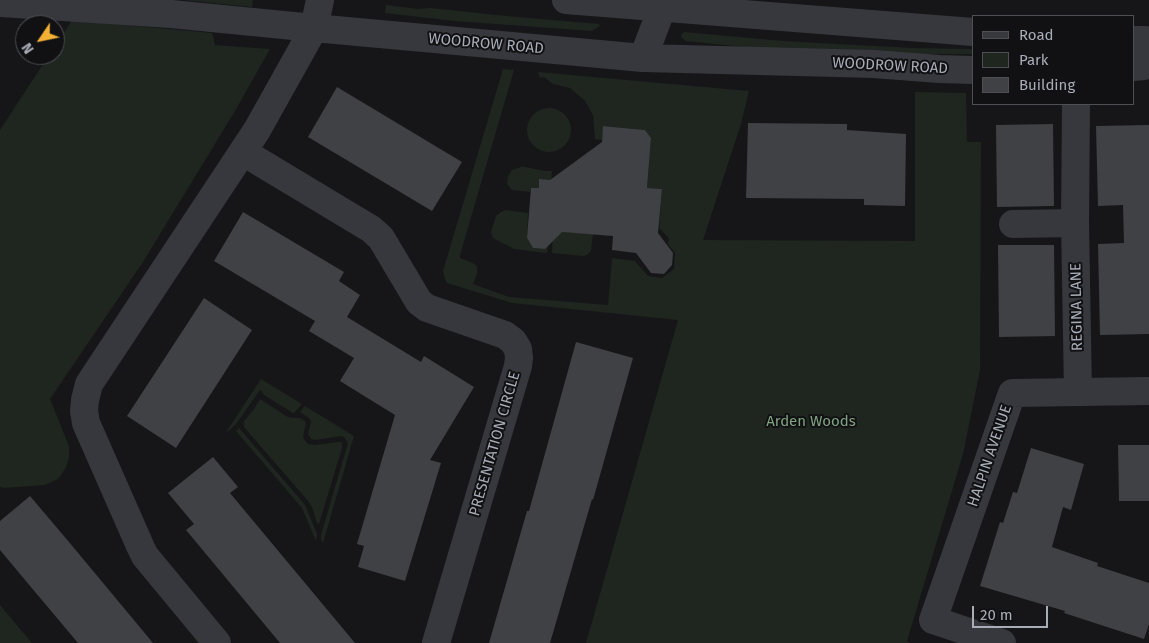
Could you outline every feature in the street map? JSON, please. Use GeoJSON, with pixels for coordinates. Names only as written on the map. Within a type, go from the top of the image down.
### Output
{"type":"FeatureCollection","features":[{"type":"Feature","properties":{"kind":"street"},"geometry":{"type":"LineString","coordinates":[[217,643],[145,556],[86,422],[85,400],[89,384],[257,130],[314,28],[320,0]]}},
{"type":"Feature","properties":{"kind":"street"},"geometry":{"type":"LineString","coordinates":[[566,0],[664,4],[972,32]]}},
{"type":"Feature","properties":{"kind":"street","name":"WOODROW ROAD"},"geometry":{"type":"LineString","coordinates":[[0,3],[171,14],[643,58],[874,64],[972,70]]}},
{"type":"Feature","properties":{"kind":"street"},"geometry":{"type":"LineString","coordinates":[[643,58],[664,4]]}},
{"type":"Feature","properties":{"kind":"street"},"geometry":{"type":"LineString","coordinates":[[1134,40],[1149,42]]}},
{"type":"Feature","properties":{"kind":"street"},"geometry":{"type":"LineString","coordinates":[[1134,67],[1149,64]]}},
{"type":"Feature","properties":{"kind":"street","name":"REGINA LANE"},"geometry":{"type":"LineString","coordinates":[[1076,105],[1075,223],[1078,392]]}},
{"type":"Feature","properties":{"kind":"street","name":"PRESENTATION CIRCLE"},"geometry":{"type":"LineString","coordinates":[[243,152],[371,229],[380,238],[419,302],[427,308],[505,335],[513,341],[518,350],[518,366],[436,643]]}},
{"type":"Feature","properties":{"kind":"street"},"geometry":{"type":"LineString","coordinates":[[1014,224],[1075,223]]}},
{"type":"Feature","properties":{"kind":"street","name":"HALPIN AVENUE"},"geometry":{"type":"LineString","coordinates":[[1002,643],[933,620],[1012,393],[1149,391]]}},
{"type":"Feature","properties":{"kind":"green space"},"geometry":{"type":"Polygon","coordinates":[[[183,0],[253,0],[252,7],[183,0]]]}},
{"type":"Feature","properties":{"kind":"green space"},"geometry":{"type":"Polygon","coordinates":[[[386,5],[599,24],[600,26],[592,31],[455,21],[385,13],[386,5]]]}},
{"type":"Feature","properties":{"kind":"green space"},"geometry":{"type":"Polygon","coordinates":[[[72,20],[212,33],[215,45],[270,49],[235,111],[143,262],[50,399],[69,446],[69,458],[65,469],[58,479],[45,485],[4,488],[0,487],[0,130],[42,65],[65,65],[65,31],[72,20]]]}},
{"type":"Feature","properties":{"kind":"green space"},"geometry":{"type":"Polygon","coordinates":[[[684,32],[783,41],[912,48],[972,49],[972,54],[753,48],[686,41],[681,35],[684,32]]]}},
{"type":"Feature","properties":{"kind":"green space","name":"Arden Woods"},"geometry":{"type":"Polygon","coordinates":[[[503,69],[514,70],[460,258],[477,266],[477,274],[473,284],[509,297],[608,305],[612,258],[635,261],[648,276],[662,278],[674,269],[675,253],[668,244],[669,238],[659,228],[662,189],[647,188],[651,138],[645,130],[604,126],[602,140],[595,139],[593,115],[585,101],[570,88],[553,84],[544,77],[540,78],[538,72],[749,91],[741,124],[703,240],[915,241],[915,92],[966,93],[967,142],[981,142],[980,370],[963,454],[907,641],[911,643],[586,643],[678,320],[512,303],[447,283],[443,271],[503,69]]]}},
{"type":"Feature","properties":{"kind":"green space"},"geometry":{"type":"Polygon","coordinates":[[[549,108],[561,112],[567,118],[571,130],[567,142],[561,148],[549,152],[537,148],[531,142],[527,130],[531,118],[537,112],[549,108]]]}},
{"type":"Feature","properties":{"kind":"green space"},"geometry":{"type":"Polygon","coordinates":[[[521,167],[552,171],[551,181],[540,179],[539,188],[531,188],[530,192],[512,190],[507,184],[508,176],[512,170],[521,167]]]}},
{"type":"Feature","properties":{"kind":"green space"},"geometry":{"type":"Polygon","coordinates":[[[506,210],[528,213],[527,238],[533,248],[545,249],[548,246],[547,253],[514,249],[493,238],[491,232],[496,216],[506,210]]]}},
{"type":"Feature","properties":{"kind":"green space"},"geometry":{"type":"Polygon","coordinates":[[[553,231],[593,234],[591,251],[587,255],[582,256],[552,253],[553,231]]]}},
{"type":"Feature","properties":{"kind":"green space"},"geometry":{"type":"Polygon","coordinates":[[[261,379],[302,404],[293,413],[264,395],[260,390],[236,424],[225,434],[261,379]]]}},
{"type":"Feature","properties":{"kind":"green space"},"geometry":{"type":"Polygon","coordinates":[[[260,399],[288,417],[300,418],[305,421],[303,436],[308,444],[342,443],[319,524],[309,502],[244,427],[244,421],[260,399]]]}},
{"type":"Feature","properties":{"kind":"green space"},"geometry":{"type":"Polygon","coordinates":[[[305,406],[354,436],[323,543],[321,535],[348,443],[341,436],[311,439],[308,434],[310,419],[300,412],[305,406]]]}},
{"type":"Feature","properties":{"kind":"green space"},"geometry":{"type":"Polygon","coordinates":[[[239,428],[305,505],[317,534],[316,541],[302,508],[236,431],[239,428]]]}},
{"type":"Feature","properties":{"kind":"green space"},"geometry":{"type":"Polygon","coordinates":[[[0,605],[32,643],[0,643],[0,605]]]}},
{"type":"Feature","properties":{"kind":"building"},"geometry":{"type":"Polygon","coordinates":[[[337,87],[462,162],[432,211],[308,137],[337,87]]]}},
{"type":"Feature","properties":{"kind":"building"},"geometry":{"type":"Polygon","coordinates":[[[748,123],[847,124],[847,130],[906,134],[905,206],[864,205],[864,199],[746,198],[748,123]]]}},
{"type":"Feature","properties":{"kind":"building"},"geometry":{"type":"Polygon","coordinates":[[[1053,124],[1054,206],[997,207],[996,125],[1053,124]]]}},
{"type":"Feature","properties":{"kind":"building"},"geometry":{"type":"Polygon","coordinates":[[[1149,125],[1149,334],[1100,335],[1098,244],[1124,243],[1123,205],[1098,206],[1096,126],[1149,125]]]}},
{"type":"Feature","properties":{"kind":"building"},"geometry":{"type":"Polygon","coordinates":[[[603,126],[645,130],[651,138],[647,188],[662,189],[658,233],[673,253],[672,265],[664,274],[651,273],[636,253],[612,250],[613,236],[562,232],[545,249],[533,248],[527,238],[531,188],[539,188],[539,179],[550,180],[602,142],[603,126]]]}},
{"type":"Feature","properties":{"kind":"building"},"geometry":{"type":"Polygon","coordinates":[[[243,212],[344,272],[339,281],[360,295],[347,317],[421,362],[424,356],[474,387],[430,460],[441,463],[405,581],[358,567],[364,546],[357,544],[395,415],[340,381],[354,358],[309,331],[315,321],[214,261],[243,212]]]}},
{"type":"Feature","properties":{"kind":"building"},"geometry":{"type":"Polygon","coordinates":[[[998,245],[1054,245],[1055,336],[999,337],[998,245]]]}},
{"type":"Feature","properties":{"kind":"building"},"geometry":{"type":"Polygon","coordinates":[[[204,298],[252,330],[176,448],[127,416],[204,298]]]}},
{"type":"Feature","properties":{"kind":"building"},"geometry":{"type":"Polygon","coordinates":[[[576,342],[633,358],[593,500],[550,643],[489,643],[527,511],[529,511],[576,342]]]}},
{"type":"Feature","properties":{"kind":"building"},"geometry":{"type":"Polygon","coordinates":[[[1118,445],[1149,445],[1149,501],[1119,501],[1118,445]]]}},
{"type":"Feature","properties":{"kind":"building"},"geometry":{"type":"Polygon","coordinates":[[[1031,448],[1084,464],[1071,510],[1063,507],[1052,547],[1098,563],[1097,566],[1149,583],[1149,624],[1144,639],[1064,613],[1065,611],[980,586],[1000,522],[1003,523],[1013,492],[1017,493],[1031,448]]]}},
{"type":"Feature","properties":{"kind":"building"},"geometry":{"type":"Polygon","coordinates":[[[213,457],[238,487],[230,493],[355,643],[280,643],[186,530],[194,524],[168,493],[213,457]]]}},
{"type":"Feature","properties":{"kind":"building"},"geometry":{"type":"Polygon","coordinates":[[[30,496],[153,643],[78,643],[20,574],[0,550],[0,521],[30,496]]]}}]}
